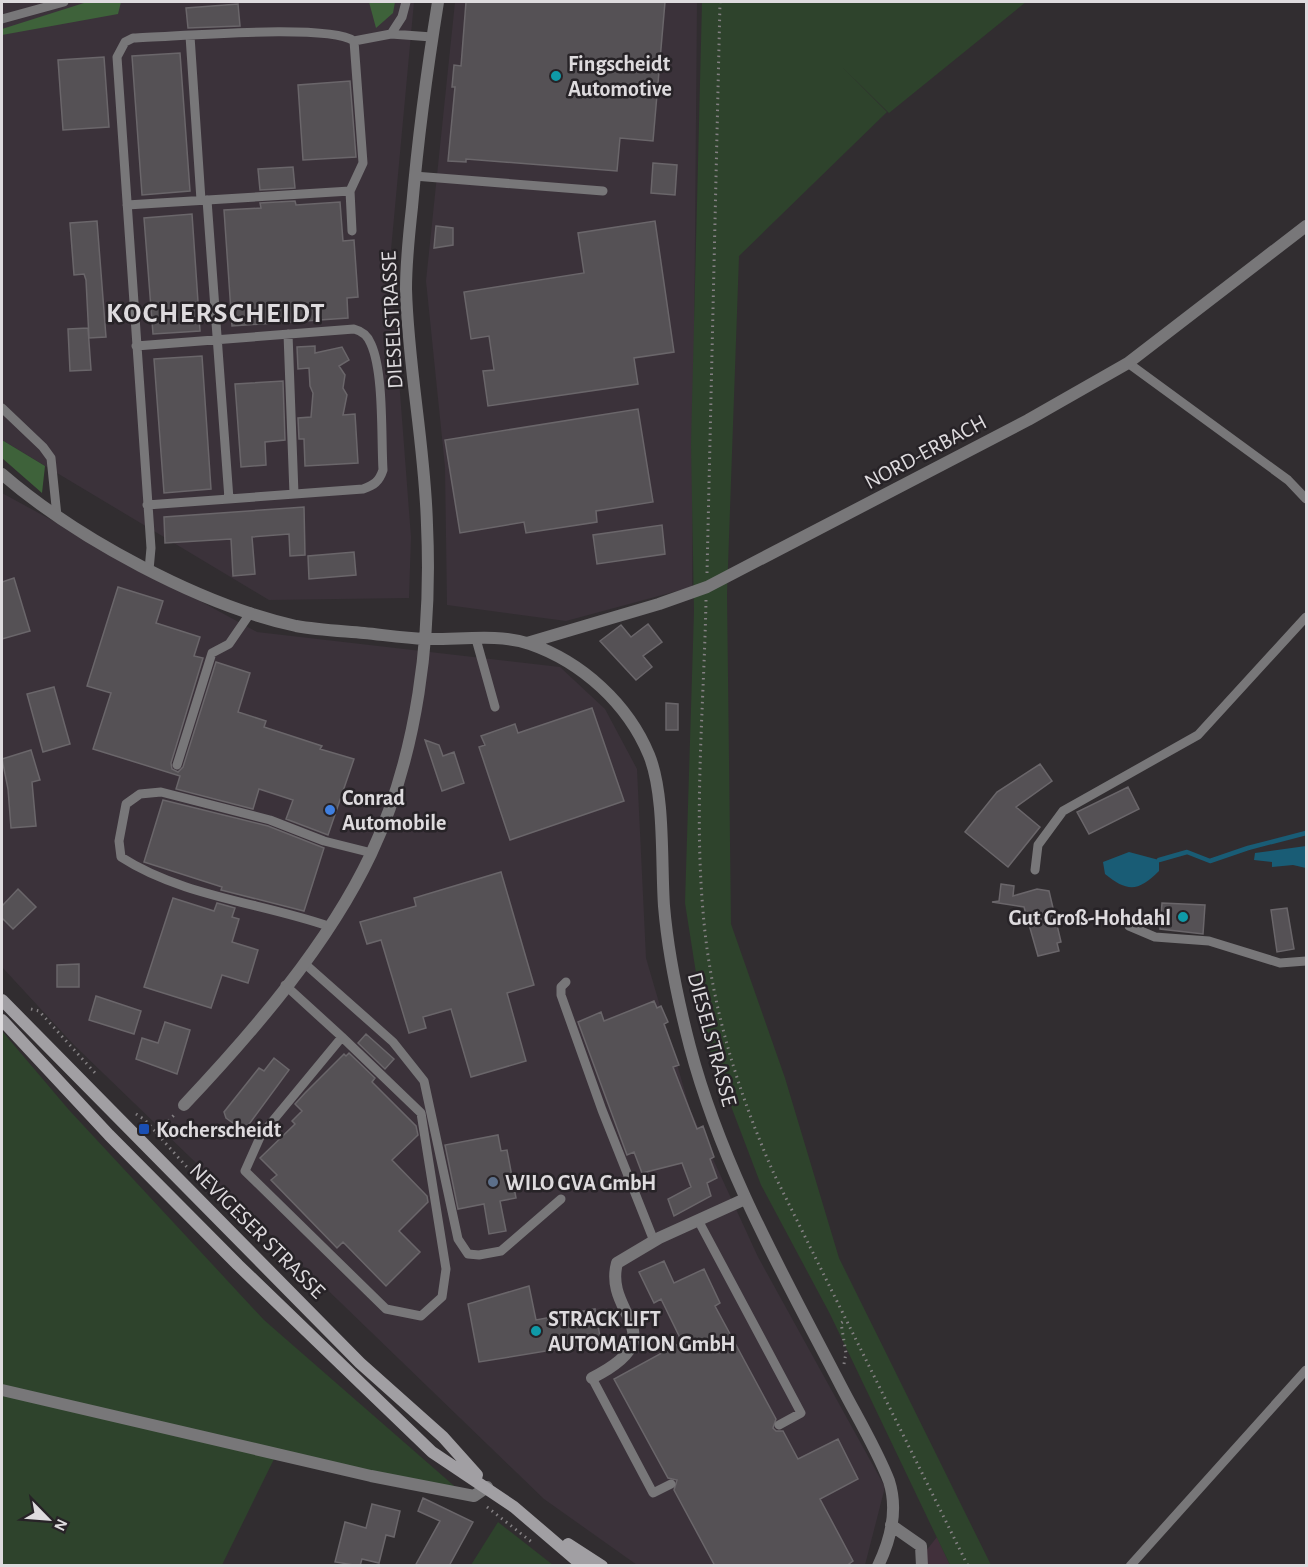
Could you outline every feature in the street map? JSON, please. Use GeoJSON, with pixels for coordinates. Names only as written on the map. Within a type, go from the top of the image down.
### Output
{"type":"FeatureCollection","features":[{"type":"Feature","properties":{"kind":"main road","name":"NEVIGESER STRASSE"},"geometry":{"type":"LineString","coordinates":[[2,1000],[360,1363],[443,1437],[488,1487]]}},
{"type":"Feature","properties":{"kind":"main road","name":"NEVIGESER STRASSE"},"geometry":{"type":"LineString","coordinates":[[2,1020],[117,1143],[350,1375],[432,1452],[488,1487],[538,1525],[602,1566]]}},
{"type":"Feature","properties":{"kind":"main road","name":"NEVIGESER STRASSE"},"geometry":{"type":"LineString","coordinates":[[538,1525],[583,1566]]}},
{"type":"Feature","properties":{"kind":"street","name":"DIESELSTRASSE"},"geometry":{"type":"LineString","coordinates":[[184,1105],[222,1065],[304,963],[348,898],[372,853],[391,804],[407,751],[425,639],[428,524],[406,287],[414,176],[438,2]]}},
{"type":"Feature","properties":{"kind":"street","name":"NORD-ERBACH"},"geometry":{"type":"LineString","coordinates":[[527,643],[659,604],[707,587],[1008,431],[1128,363],[1306,226]]}},
{"type":"Feature","properties":{"kind":"street","name":"DIESELSTRASSE"},"geometry":{"type":"LineString","coordinates":[[2,474],[57,516],[149,570],[251,612],[299,626],[425,639],[476,639],[527,643],[556,655],[582,671],[626,713],[650,758],[657,798],[664,909],[674,976],[690,1048],[710,1114],[745,1199],[886,1474],[893,1499],[891,1525],[878,1566]]}},
{"type":"Feature","properties":{"kind":"street"},"geometry":{"type":"LineString","coordinates":[[592,1378],[610,1369],[628,1354],[633,1340],[632,1321],[616,1284],[617,1263],[654,1240],[745,1199]]}},
{"type":"Feature","properties":{"kind":"street"},"geometry":{"type":"LineString","coordinates":[[2,1390],[371,1476],[474,1496],[488,1487]]}},
{"type":"Feature","properties":{"kind":"street"},"geometry":{"type":"LineString","coordinates":[[891,1525],[921,1546],[922,1566]]}},
{"type":"Feature","properties":{"kind":"lane"},"geometry":{"type":"LineString","coordinates":[[2,19],[64,2]]}},
{"type":"Feature","properties":{"kind":"lane"},"geometry":{"type":"LineString","coordinates":[[391,34],[402,17],[406,2]]}},
{"type":"Feature","properties":{"kind":"lane"},"geometry":{"type":"LineString","coordinates":[[149,570],[151,548],[117,57],[120,49],[133,38],[335,33],[354,41],[391,34],[432,37]]}},
{"type":"Feature","properties":{"kind":"lane"},"geometry":{"type":"LineString","coordinates":[[190,36],[229,499]]}},
{"type":"Feature","properties":{"kind":"lane"},"geometry":{"type":"LineString","coordinates":[[352,231],[350,191],[363,163],[354,41]]}},
{"type":"Feature","properties":{"kind":"lane"},"geometry":{"type":"LineString","coordinates":[[414,176],[603,191]]}},
{"type":"Feature","properties":{"kind":"lane"},"geometry":{"type":"LineString","coordinates":[[128,204],[350,191]]}},
{"type":"Feature","properties":{"kind":"lane"},"geometry":{"type":"LineString","coordinates":[[136,346],[354,329],[362,332],[370,342],[376,362],[383,470],[380,480],[363,489],[147,505]]}},
{"type":"Feature","properties":{"kind":"lane"},"geometry":{"type":"LineString","coordinates":[[288,334],[294,494]]}},
{"type":"Feature","properties":{"kind":"lane"},"geometry":{"type":"LineString","coordinates":[[1128,363],[1288,480],[1306,499]]}},
{"type":"Feature","properties":{"kind":"lane"},"geometry":{"type":"LineString","coordinates":[[2,408],[43,447],[51,458],[57,516]]}},
{"type":"Feature","properties":{"kind":"lane"},"geometry":{"type":"LineString","coordinates":[[177,765],[212,653],[229,644],[251,612]]}},
{"type":"Feature","properties":{"kind":"lane"},"geometry":{"type":"LineString","coordinates":[[1035,870],[1038,845],[1063,811],[1198,735],[1306,617]]}},
{"type":"Feature","properties":{"kind":"lane"},"geometry":{"type":"LineString","coordinates":[[476,639],[495,707]]}},
{"type":"Feature","properties":{"kind":"lane"},"geometry":{"type":"LineString","coordinates":[[328,926],[224,899],[140,870],[121,857],[119,841],[126,804],[140,794],[161,792],[270,820],[324,841],[372,853]]}},
{"type":"Feature","properties":{"kind":"lane"},"geometry":{"type":"LineString","coordinates":[[1129,926],[1155,937],[1209,941],[1280,963],[1306,961]]}},
{"type":"Feature","properties":{"kind":"lane"},"geometry":{"type":"LineString","coordinates":[[304,963],[393,1042],[424,1081],[458,1239],[468,1254],[479,1256],[501,1251],[561,1198]]}},
{"type":"Feature","properties":{"kind":"lane"},"geometry":{"type":"LineString","coordinates":[[566,982],[561,987],[561,995],[602,1110],[654,1240]]}},
{"type":"Feature","properties":{"kind":"lane"},"geometry":{"type":"LineString","coordinates":[[285,985],[342,1037],[421,1113],[446,1269],[442,1298],[421,1316],[386,1309],[244,1171],[261,1135],[342,1037]]}},
{"type":"Feature","properties":{"kind":"lane"},"geometry":{"type":"LineString","coordinates":[[698,1220],[801,1413],[779,1425]]}},
{"type":"Feature","properties":{"kind":"lane"},"geometry":{"type":"LineString","coordinates":[[1130,1566],[1306,1370]]}},
{"type":"Feature","properties":{"kind":"lane"},"geometry":{"type":"LineString","coordinates":[[592,1378],[653,1492],[670,1484]]}},
{"type":"Feature","properties":{"kind":"path"},"geometry":{"type":"LineString","coordinates":[[720,2],[700,877],[715,999],[750,1119],[774,1174],[968,1566]]}},
{"type":"Feature","properties":{"kind":"path"},"geometry":{"type":"LineString","coordinates":[[156,1134],[184,1105]]}},
{"type":"Feature","properties":{"kind":"path"},"geometry":{"type":"LineString","coordinates":[[839,1354],[844,1364],[846,1353],[841,1323],[846,1320]]}},
{"type":"Feature","properties":{"kind":"path"},"geometry":{"type":"LineString","coordinates":[[474,1496],[541,1549]]}},
{"type":"Feature","properties":{"kind":"shaded area"},"geometry":{"type":"Polygon","coordinates":[[[2,2],[414,2],[390,261],[411,537],[409,598],[269,600],[2,440],[2,2]]]}},
{"type":"Feature","properties":{"kind":"shaded area"},"geometry":{"type":"Polygon","coordinates":[[[455,2],[697,2],[692,587],[566,621],[447,605],[445,467],[426,281],[455,2]]]}},
{"type":"Feature","properties":{"kind":"shaded area"},"geometry":{"type":"Polygon","coordinates":[[[2,493],[257,632],[560,667],[605,709],[637,769],[646,958],[690,1109],[758,1257],[885,1487],[865,1565],[637,1565],[544,1499],[74,1045],[2,967],[2,493]]]}},
{"type":"Feature","properties":{"kind":"shaded area"},"geometry":{"type":"Polygon","coordinates":[[[937,1537],[950,1565],[914,1566],[937,1537]]]}},
{"type":"Feature","properties":{"kind":"green space"},"geometry":{"type":"Polygon","coordinates":[[[87,2],[121,2],[118,14],[2,35],[2,29],[87,2]]]}},
{"type":"Feature","properties":{"kind":"green space"},"geometry":{"type":"Polygon","coordinates":[[[369,2],[395,2],[393,13],[376,28],[369,2]]]}},
{"type":"Feature","properties":{"kind":"green space"},"geometry":{"type":"Polygon","coordinates":[[[702,2],[1026,2],[889,113],[842,67],[887,112],[739,256],[727,594],[731,924],[785,1078],[839,1258],[991,1565],[950,1565],[830,1314],[761,1185],[707,1043],[685,903],[694,611],[691,444],[702,2]]]}},
{"type":"Feature","properties":{"kind":"green space"},"geometry":{"type":"Polygon","coordinates":[[[2,440],[45,466],[42,493],[2,458],[2,440]]]}},
{"type":"Feature","properties":{"kind":"green space"},"geometry":{"type":"Polygon","coordinates":[[[2,1031],[69,1110],[264,1320],[460,1491],[274,1459],[222,1565],[2,1565],[2,1031]]]}},
{"type":"Feature","properties":{"kind":"green space"},"geometry":{"type":"Polygon","coordinates":[[[498,1522],[553,1565],[471,1565],[498,1522]]]}},
{"type":"Feature","properties":{"kind":"water"},"geometry":{"type":"Polygon","coordinates":[[[1306,846],[1306,868],[1293,865],[1272,867],[1272,862],[1254,860],[1255,853],[1306,846]]]}},
{"type":"Feature","properties":{"kind":"water"},"geometry":{"type":"Polygon","coordinates":[[[1129,852],[1159,860],[1159,871],[1145,883],[1133,887],[1120,884],[1105,874],[1103,862],[1129,852]]]}},
{"type":"Feature","properties":{"kind":"building","name":"Fingscheidt Automotive"},"geometry":{"type":"Polygon","coordinates":[[[466,2],[665,2],[653,141],[620,138],[617,171],[466,159],[466,162],[448,161],[455,87],[452,87],[454,65],[461,66],[466,2]]]}},
{"type":"Feature","properties":{"kind":"building"},"geometry":{"type":"Polygon","coordinates":[[[238,4],[240,26],[188,28],[186,8],[238,4]]]}},
{"type":"Feature","properties":{"kind":"building"},"geometry":{"type":"Polygon","coordinates":[[[180,53],[190,191],[142,195],[132,56],[180,53]]]}},
{"type":"Feature","properties":{"kind":"building"},"geometry":{"type":"Polygon","coordinates":[[[104,57],[109,127],[63,130],[58,60],[104,57]]]}},
{"type":"Feature","properties":{"kind":"building"},"geometry":{"type":"Polygon","coordinates":[[[350,81],[356,157],[303,160],[298,85],[350,81]]]}},
{"type":"Feature","properties":{"kind":"building"},"geometry":{"type":"Polygon","coordinates":[[[653,163],[677,165],[675,195],[651,193],[653,163]]]}},
{"type":"Feature","properties":{"kind":"building"},"geometry":{"type":"Polygon","coordinates":[[[293,167],[295,188],[260,190],[258,169],[293,167]]]}},
{"type":"Feature","properties":{"kind":"building"},"geometry":{"type":"Polygon","coordinates":[[[295,201],[296,205],[340,202],[343,241],[354,240],[358,297],[347,298],[348,318],[232,326],[224,210],[261,208],[260,203],[295,201]]]}},
{"type":"Feature","properties":{"kind":"building"},"geometry":{"type":"Polygon","coordinates":[[[192,214],[200,331],[153,334],[144,218],[192,214]]]}},
{"type":"Feature","properties":{"kind":"building"},"geometry":{"type":"Polygon","coordinates":[[[97,221],[106,337],[89,338],[86,280],[84,274],[74,275],[70,223],[97,221]]]}},
{"type":"Feature","properties":{"kind":"building"},"geometry":{"type":"Polygon","coordinates":[[[655,221],[674,352],[634,358],[638,384],[488,406],[483,371],[494,370],[489,336],[471,339],[464,292],[584,273],[578,233],[655,221]]]}},
{"type":"Feature","properties":{"kind":"building"},"geometry":{"type":"Polygon","coordinates":[[[436,226],[453,228],[453,245],[434,248],[436,226]]]}},
{"type":"Feature","properties":{"kind":"building"},"geometry":{"type":"Polygon","coordinates":[[[88,328],[91,370],[70,371],[68,329],[88,328]]]}},
{"type":"Feature","properties":{"kind":"building"},"geometry":{"type":"Polygon","coordinates":[[[315,346],[315,353],[342,347],[349,360],[339,366],[345,375],[343,388],[347,395],[343,415],[355,414],[358,463],[305,466],[304,439],[299,439],[298,418],[311,417],[313,393],[310,386],[309,368],[298,369],[297,347],[315,346]]]}},
{"type":"Feature","properties":{"kind":"building"},"geometry":{"type":"Polygon","coordinates":[[[202,356],[211,489],[164,493],[154,359],[202,356]]]}},
{"type":"Feature","properties":{"kind":"building"},"geometry":{"type":"Polygon","coordinates":[[[283,381],[285,440],[265,442],[266,465],[241,467],[235,384],[283,381]]]}},
{"type":"Feature","properties":{"kind":"building"},"geometry":{"type":"Polygon","coordinates":[[[638,409],[653,502],[596,511],[597,522],[526,533],[524,522],[460,533],[445,440],[638,409]]]}},
{"type":"Feature","properties":{"kind":"building"},"geometry":{"type":"Polygon","coordinates":[[[304,507],[305,555],[290,556],[289,534],[252,537],[255,574],[233,576],[231,539],[165,543],[164,517],[304,507]]]}},
{"type":"Feature","properties":{"kind":"building"},"geometry":{"type":"Polygon","coordinates":[[[662,525],[665,554],[597,564],[593,535],[662,525]]]}},
{"type":"Feature","properties":{"kind":"building"},"geometry":{"type":"Polygon","coordinates":[[[354,552],[356,575],[309,579],[308,556],[354,552]]]}},
{"type":"Feature","properties":{"kind":"building"},"geometry":{"type":"Polygon","coordinates":[[[14,578],[30,631],[2,639],[2,582],[14,578]]]}},
{"type":"Feature","properties":{"kind":"building"},"geometry":{"type":"Polygon","coordinates":[[[118,587],[163,601],[156,623],[200,637],[194,656],[203,658],[171,763],[172,769],[178,772],[183,767],[216,662],[250,673],[238,712],[266,721],[264,727],[322,746],[320,749],[354,759],[328,835],[286,819],[293,800],[259,789],[253,809],[176,789],[180,776],[93,749],[111,693],[87,686],[118,587]]]}},
{"type":"Feature","properties":{"kind":"building"},"geometry":{"type":"Polygon","coordinates":[[[648,624],[662,642],[643,656],[652,667],[636,680],[600,641],[621,625],[631,637],[648,624]]]}},
{"type":"Feature","properties":{"kind":"building"},"geometry":{"type":"Polygon","coordinates":[[[54,687],[70,744],[43,752],[27,694],[54,687]]]}},
{"type":"Feature","properties":{"kind":"building"},"geometry":{"type":"Polygon","coordinates":[[[666,703],[678,704],[678,730],[666,730],[666,703]]]}},
{"type":"Feature","properties":{"kind":"building"},"geometry":{"type":"Polygon","coordinates":[[[592,708],[624,801],[510,840],[479,747],[485,745],[481,736],[515,724],[518,733],[592,708]]]}},
{"type":"Feature","properties":{"kind":"building"},"geometry":{"type":"Polygon","coordinates":[[[425,740],[439,745],[443,756],[454,752],[464,783],[442,791],[425,740]]]}},
{"type":"Feature","properties":{"kind":"building"},"geometry":{"type":"Polygon","coordinates":[[[31,750],[40,780],[32,782],[36,826],[11,828],[8,789],[2,759],[31,750]]]}},
{"type":"Feature","properties":{"kind":"building"},"geometry":{"type":"Polygon","coordinates":[[[1040,764],[1052,781],[1016,807],[1040,827],[1008,867],[965,832],[997,792],[1040,764]]]}},
{"type":"Feature","properties":{"kind":"building"},"geometry":{"type":"Polygon","coordinates":[[[1128,787],[1139,809],[1089,834],[1077,812],[1128,787]]]}},
{"type":"Feature","properties":{"kind":"building"},"geometry":{"type":"Polygon","coordinates":[[[163,800],[268,826],[324,848],[304,911],[221,890],[222,887],[144,862],[163,800]]]}},
{"type":"Feature","properties":{"kind":"building"},"geometry":{"type":"Polygon","coordinates":[[[501,872],[534,985],[507,993],[526,1061],[471,1077],[451,1009],[423,1017],[426,1028],[409,1033],[381,940],[367,944],[360,922],[416,906],[414,898],[501,872]]]}},
{"type":"Feature","properties":{"kind":"building"},"geometry":{"type":"Polygon","coordinates":[[[1001,884],[1014,886],[1013,896],[1037,889],[1049,891],[1061,942],[1057,943],[1059,951],[1038,956],[1024,907],[992,902],[999,901],[1001,884]]]}},
{"type":"Feature","properties":{"kind":"building"},"geometry":{"type":"Polygon","coordinates":[[[18,889],[36,907],[13,929],[2,918],[2,906],[18,889]]]}},
{"type":"Feature","properties":{"kind":"building"},"geometry":{"type":"Polygon","coordinates":[[[173,898],[214,911],[217,903],[235,908],[232,917],[239,919],[232,942],[258,950],[248,983],[222,975],[211,1008],[144,987],[173,898]]]}},
{"type":"Feature","properties":{"kind":"building","name":"Gut Groß-Hohdahl"},"geometry":{"type":"Polygon","coordinates":[[[1162,903],[1205,905],[1203,934],[1160,929],[1162,903]]]}},
{"type":"Feature","properties":{"kind":"building"},"geometry":{"type":"Polygon","coordinates":[[[1287,908],[1294,949],[1277,952],[1271,910],[1287,908]]]}},
{"type":"Feature","properties":{"kind":"building"},"geometry":{"type":"Polygon","coordinates":[[[79,964],[79,987],[57,987],[57,965],[79,964]]]}},
{"type":"Feature","properties":{"kind":"building"},"geometry":{"type":"Polygon","coordinates":[[[96,996],[141,1011],[134,1034],[89,1020],[96,996]]]}},
{"type":"Feature","properties":{"kind":"building"},"geometry":{"type":"Polygon","coordinates":[[[654,1001],[657,1008],[661,1006],[668,1022],[664,1024],[679,1065],[673,1067],[697,1129],[703,1126],[714,1157],[710,1159],[717,1178],[707,1183],[711,1196],[674,1216],[668,1199],[691,1187],[682,1163],[642,1173],[634,1152],[627,1155],[578,1022],[601,1012],[604,1021],[654,1001]]]}},
{"type":"Feature","properties":{"kind":"building"},"geometry":{"type":"Polygon","coordinates":[[[165,1022],[190,1030],[177,1074],[136,1059],[142,1038],[158,1043],[165,1022]]]}},
{"type":"Feature","properties":{"kind":"building"},"geometry":{"type":"Polygon","coordinates":[[[366,1034],[394,1059],[385,1069],[358,1043],[366,1034]]]}},
{"type":"Feature","properties":{"kind":"building"},"geometry":{"type":"Polygon","coordinates":[[[349,1053],[375,1078],[372,1082],[416,1126],[418,1135],[392,1160],[427,1196],[428,1202],[399,1231],[420,1252],[386,1286],[343,1242],[337,1248],[271,1180],[277,1175],[260,1158],[295,1124],[292,1121],[302,1111],[295,1104],[344,1054],[346,1056],[349,1053]]]}},
{"type":"Feature","properties":{"kind":"building"},"geometry":{"type":"Polygon","coordinates":[[[274,1058],[289,1070],[244,1131],[226,1118],[224,1112],[259,1068],[264,1071],[274,1058]]]}},
{"type":"Feature","properties":{"kind":"building"},"geometry":{"type":"Polygon","coordinates":[[[498,1135],[501,1151],[507,1150],[516,1198],[500,1201],[506,1231],[489,1234],[484,1204],[458,1209],[445,1145],[498,1135]]]}},
{"type":"Feature","properties":{"kind":"building"},"geometry":{"type":"Polygon","coordinates":[[[664,1261],[674,1283],[704,1269],[720,1303],[715,1306],[776,1419],[773,1428],[776,1431],[783,1431],[798,1459],[838,1439],[858,1479],[820,1499],[853,1561],[846,1566],[715,1566],[674,1490],[677,1480],[668,1478],[614,1379],[682,1342],[661,1299],[654,1303],[639,1272],[664,1261]]]}},
{"type":"Feature","properties":{"kind":"building","name":"STRACK LIFT AUTOMATION GmbH"},"geometry":{"type":"Polygon","coordinates":[[[529,1286],[536,1320],[595,1309],[601,1342],[479,1362],[468,1304],[529,1286]]]}},
{"type":"Feature","properties":{"kind":"building"},"geometry":{"type":"Polygon","coordinates":[[[423,1498],[473,1522],[449,1566],[415,1566],[440,1521],[418,1511],[423,1498]]]}},
{"type":"Feature","properties":{"kind":"building"},"geometry":{"type":"Polygon","coordinates":[[[372,1504],[400,1511],[394,1537],[386,1535],[379,1563],[362,1559],[360,1566],[335,1562],[345,1522],[366,1528],[372,1504]]]}},
{"type":"Feature","properties":{"kind":"waterway"},"geometry":{"type":"LineString","coordinates":[[1159,860],[1187,852],[1210,861],[1248,848],[1306,833]]}},
{"type":"Feature","properties":{"kind":"place","name":"Fingscheidt Automotive"},"geometry":{"type":"Point","coordinates":[556,76]}},
{"type":"Feature","properties":{"kind":"place","name":"Conrad Automobile"},"geometry":{"type":"Point","coordinates":[330,810]}},
{"type":"Feature","properties":{"kind":"place","name":"Gut Groß-Hohdahl"},"geometry":{"type":"Point","coordinates":[1183,917]}},
{"type":"Feature","properties":{"kind":"place","name":"Kocherscheidt"},"geometry":{"type":"Point","coordinates":[144,1129]}},
{"type":"Feature","properties":{"kind":"place","name":"WILO GVA GmbH"},"geometry":{"type":"Point","coordinates":[493,1182]}},
{"type":"Feature","properties":{"kind":"place","name":"STRACK LIFT AUTOMATION GmbH"},"geometry":{"type":"Point","coordinates":[536,1331]}},
{"type":"Feature","properties":{"kind":"district","name":"KOCHERSCHEIDT"},"geometry":{"type":"Point","coordinates":[216,312]}}]}
